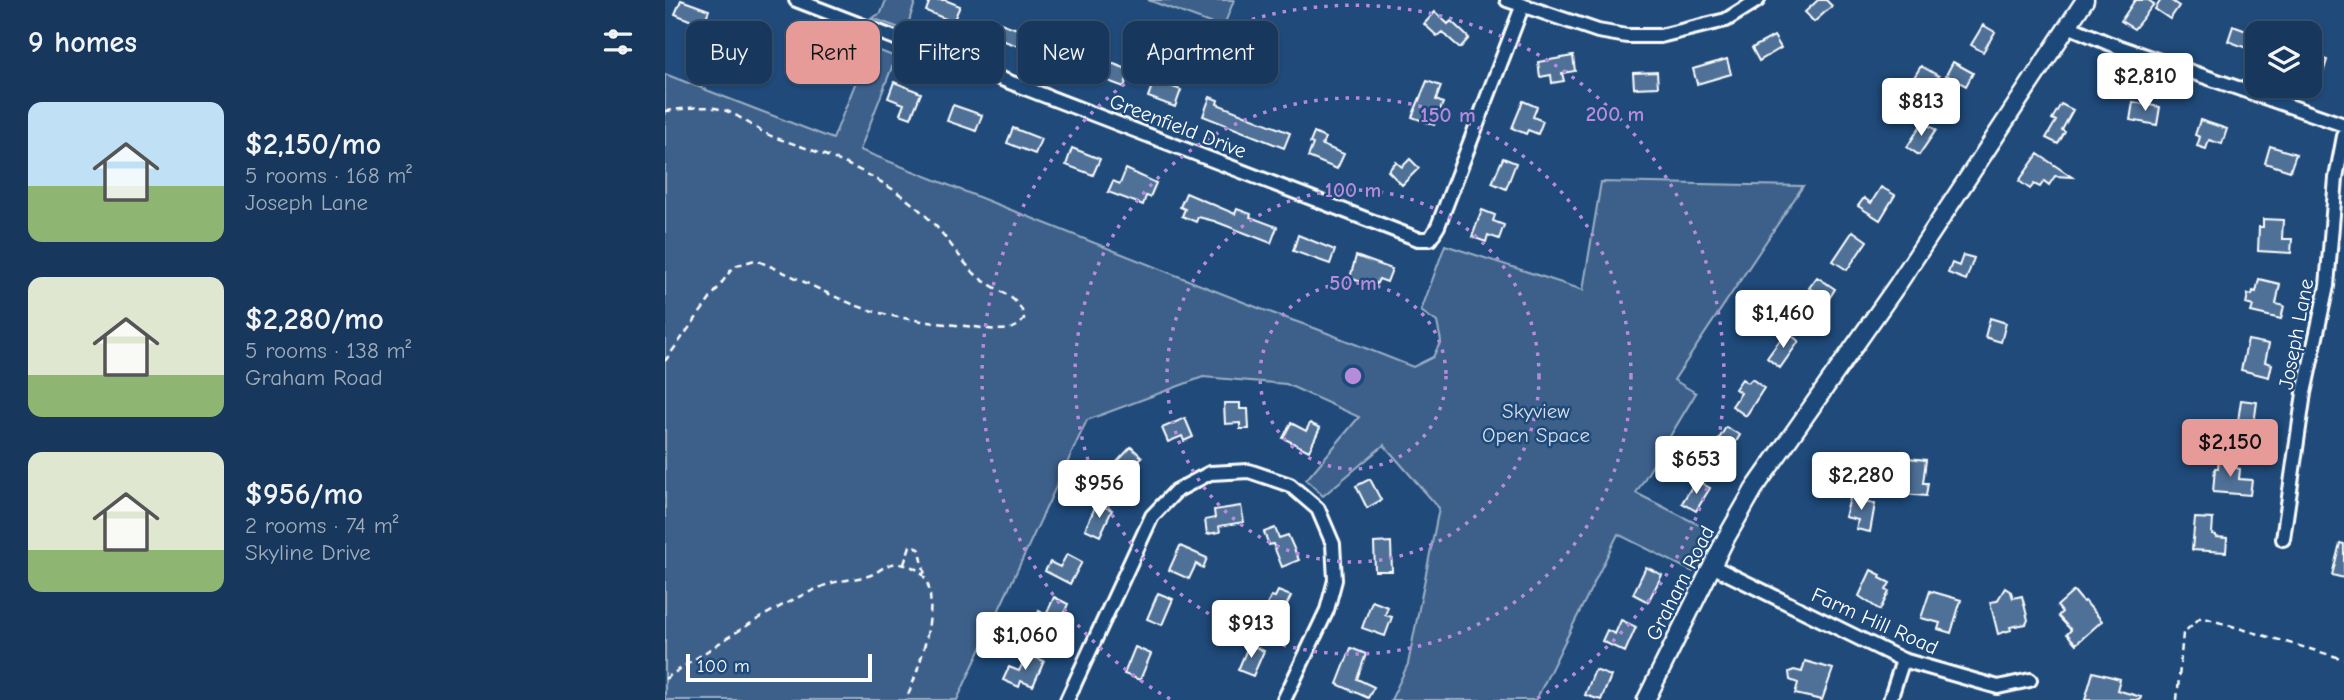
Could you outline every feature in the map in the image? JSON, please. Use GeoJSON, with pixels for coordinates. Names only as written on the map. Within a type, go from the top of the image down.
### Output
{"type":"FeatureCollection","features":[{"type":"Feature","properties":{"kind":"street","name":"Greenfield Drive"},"geometry":{"type":"LineString","coordinates":[[796,0],[1418,239],[1430,239],[1438,226],[1522,7]]}},
{"type":"Feature","properties":{"kind":"street"},"geometry":{"type":"LineString","coordinates":[[1507,0],[1598,31],[1627,36],[1660,36],[1726,20],[1759,0]]}},
{"type":"Feature","properties":{"kind":"street","name":"Graham Road"},"geometry":{"type":"LineString","coordinates":[[1646,700],[1712,566],[1754,489],[1898,284],[2085,0]]}},
{"type":"Feature","properties":{"kind":"street"},"geometry":{"type":"LineString","coordinates":[[2068,26],[2108,43],[2344,125]]}},
{"type":"Feature","properties":{"kind":"street","name":"Joseph Lane"},"geometry":{"type":"LineString","coordinates":[[2283,539],[2304,393],[2327,286],[2336,178],[2344,136]]}},
{"type":"Feature","properties":{"kind":"street"},"geometry":{"type":"LineString","coordinates":[[1067,700],[1152,516],[1176,491],[1210,473],[1249,471],[1290,485],[1300,493],[1318,509],[1332,544],[1335,579],[1327,610],[1284,700]]}},
{"type":"Feature","properties":{"kind":"street","name":"Farm Hill Road"},"geometry":{"type":"LineString","coordinates":[[1712,566],[1903,660],[1998,687],[2030,680]]}},
{"type":"Feature","properties":{"kind":"street"},"geometry":{"type":"LineString","coordinates":[[1890,700],[1903,660]]}},
{"type":"Feature","properties":{"kind":"path"},"geometry":{"type":"LineString","coordinates":[[665,111],[701,107],[719,109],[762,132],[828,155],[871,176],[928,218],[975,274],[1017,302],[1024,312],[1024,319],[1016,328],[1004,330],[938,324],[891,316],[845,302],[755,260],[734,266],[665,361]]}},
{"type":"Feature","properties":{"kind":"path"},"geometry":{"type":"LineString","coordinates":[[904,564],[910,546],[914,545],[924,559],[926,580]]}},
{"type":"Feature","properties":{"kind":"path"},"geometry":{"type":"LineString","coordinates":[[665,679],[756,622],[823,586],[870,576],[891,564],[904,564],[919,570],[930,586],[926,636],[906,700]]}},
{"type":"Feature","properties":{"kind":"path"},"geometry":{"type":"LineString","coordinates":[[2177,700],[2183,633],[2201,617],[2344,660]]}},
{"type":"Feature","properties":{"kind":"green space"},"geometry":{"type":"Polygon","coordinates":[[[886,0],[916,0],[909,21],[894,21],[894,26],[872,18],[881,13],[886,0]]]}},
{"type":"Feature","properties":{"kind":"green space"},"geometry":{"type":"Polygon","coordinates":[[[1148,0],[1234,0],[1226,21],[1204,21],[1148,0]]]}},
{"type":"Feature","properties":{"kind":"green space","name":"Skyview Open Space"},"geometry":{"type":"Polygon","coordinates":[[[880,51],[894,56],[894,65],[860,150],[1413,367],[1433,357],[1441,341],[1437,322],[1421,311],[1445,245],[1583,290],[1601,182],[1803,186],[1674,380],[1696,393],[1636,493],[1713,532],[1693,572],[1618,534],[1536,700],[1391,700],[1408,664],[1439,508],[1384,445],[1323,496],[1306,480],[1359,417],[1286,384],[1203,377],[1087,420],[957,700],[665,700],[665,74],[833,139],[855,84],[880,84],[880,51]]]}},
{"type":"Feature","properties":{"kind":"building"},"geometry":{"type":"Polygon","coordinates":[[[681,0],[709,10],[705,21],[692,21],[675,14],[681,0]]]}},
{"type":"Feature","properties":{"kind":"building"},"geometry":{"type":"Polygon","coordinates":[[[930,0],[945,0],[960,6],[953,21],[926,11],[930,0]]]}},
{"type":"Feature","properties":{"kind":"building"},"geometry":{"type":"Polygon","coordinates":[[[1818,0],[1826,0],[1832,6],[1814,22],[1805,12],[1818,0]]]}},
{"type":"Feature","properties":{"kind":"building"},"geometry":{"type":"Polygon","coordinates":[[[2135,0],[2148,0],[2154,4],[2134,29],[2121,21],[2135,0]]]}},
{"type":"Feature","properties":{"kind":"building"},"geometry":{"type":"Polygon","coordinates":[[[2161,0],[2170,0],[2179,6],[2170,19],[2155,9],[2161,0]]]}},
{"type":"Feature","properties":{"kind":"building"},"geometry":{"type":"Polygon","coordinates":[[[1435,12],[1448,24],[1451,21],[1469,38],[1460,48],[1442,32],[1437,36],[1424,24],[1435,12]]]}},
{"type":"Feature","properties":{"kind":"building"},"geometry":{"type":"Polygon","coordinates":[[[1004,24],[1018,29],[1018,46],[1004,41],[1004,24]]]}},
{"type":"Feature","properties":{"kind":"building"},"geometry":{"type":"Polygon","coordinates":[[[1983,25],[1995,32],[1983,52],[1971,45],[1983,25]]]}},
{"type":"Feature","properties":{"kind":"building"},"geometry":{"type":"Polygon","coordinates":[[[2233,26],[2245,30],[2245,47],[2228,41],[2233,26]]]}},
{"type":"Feature","properties":{"kind":"building"},"geometry":{"type":"Polygon","coordinates":[[[1774,36],[1781,48],[1759,61],[1752,48],[1774,36]]]}},
{"type":"Feature","properties":{"kind":"building"},"geometry":{"type":"Polygon","coordinates":[[[1573,56],[1575,71],[1562,73],[1564,81],[1552,83],[1551,75],[1540,77],[1538,62],[1573,56]]]}},
{"type":"Feature","properties":{"kind":"building"},"geometry":{"type":"Polygon","coordinates":[[[2322,58],[2327,60],[2322,76],[2322,58]]]}},
{"type":"Feature","properties":{"kind":"building"},"geometry":{"type":"Polygon","coordinates":[[[1727,59],[1731,74],[1697,84],[1693,69],[1727,59]]]}},
{"type":"Feature","properties":{"kind":"building"},"geometry":{"type":"Polygon","coordinates":[[[1109,62],[1123,67],[1124,87],[1109,81],[1109,62]]]}},
{"type":"Feature","properties":{"kind":"building"},"geometry":{"type":"Polygon","coordinates":[[[1953,62],[1973,73],[1966,86],[1946,75],[1953,62]]]}},
{"type":"Feature","properties":{"kind":"building"},"geometry":{"type":"Polygon","coordinates":[[[1921,66],[1939,76],[1931,89],[1913,79],[1921,66]]]}},
{"type":"Feature","properties":{"kind":"building"},"geometry":{"type":"Polygon","coordinates":[[[1657,72],[1658,87],[1634,88],[1633,73],[1657,72]]]}},
{"type":"Feature","properties":{"kind":"building"},"geometry":{"type":"Polygon","coordinates":[[[1427,81],[1441,86],[1436,100],[1443,103],[1434,125],[1412,117],[1427,81]]]}},
{"type":"Feature","properties":{"kind":"building"},"geometry":{"type":"Polygon","coordinates":[[[894,82],[921,93],[911,118],[900,114],[904,104],[888,98],[894,82]]]}},
{"type":"Feature","properties":{"kind":"building"},"geometry":{"type":"Polygon","coordinates":[[[1153,84],[1165,84],[1181,90],[1175,107],[1148,97],[1153,84]]]}},
{"type":"Feature","properties":{"kind":"building"},"geometry":{"type":"Polygon","coordinates":[[[1210,97],[1218,100],[1217,104],[1290,133],[1284,148],[1203,116],[1210,97]]]}},
{"type":"Feature","properties":{"kind":"building"},"geometry":{"type":"Polygon","coordinates":[[[1523,101],[1537,107],[1533,117],[1543,121],[1538,134],[1528,130],[1526,134],[1512,128],[1523,101]]]}},
{"type":"Feature","properties":{"kind":"building"},"geometry":{"type":"Polygon","coordinates":[[[2133,102],[2160,107],[2157,125],[2130,120],[2133,102]]]}},
{"type":"Feature","properties":{"kind":"building"},"geometry":{"type":"Polygon","coordinates":[[[2061,104],[2073,110],[2058,144],[2046,138],[2056,121],[2052,119],[2061,104]]]}},
{"type":"Feature","properties":{"kind":"building"},"geometry":{"type":"Polygon","coordinates":[[[953,105],[982,115],[976,131],[947,121],[953,105]]]}},
{"type":"Feature","properties":{"kind":"building"},"geometry":{"type":"Polygon","coordinates":[[[2200,120],[2227,129],[2222,144],[2209,140],[2206,149],[2197,146],[2200,137],[2195,135],[2200,120]]]}},
{"type":"Feature","properties":{"kind":"building"},"geometry":{"type":"Polygon","coordinates":[[[1923,122],[1936,130],[1919,155],[1907,147],[1923,122]]]}},
{"type":"Feature","properties":{"kind":"building"},"geometry":{"type":"Polygon","coordinates":[[[1013,128],[1041,139],[1035,154],[1007,143],[1013,128]]]}},
{"type":"Feature","properties":{"kind":"building"},"geometry":{"type":"Polygon","coordinates":[[[1314,133],[1325,138],[1322,145],[1344,154],[1337,169],[1308,157],[1314,133]]]}},
{"type":"Feature","properties":{"kind":"building"},"geometry":{"type":"Polygon","coordinates":[[[2270,146],[2296,154],[2290,171],[2265,163],[2270,146]]]}},
{"type":"Feature","properties":{"kind":"building"},"geometry":{"type":"Polygon","coordinates":[[[1072,148],[1100,159],[1093,175],[1066,165],[1072,148]]]}},
{"type":"Feature","properties":{"kind":"building"},"geometry":{"type":"Polygon","coordinates":[[[2038,154],[2072,177],[2055,176],[2049,185],[2044,181],[2040,187],[2034,184],[2030,189],[2019,181],[2038,154]]]}},
{"type":"Feature","properties":{"kind":"building"},"geometry":{"type":"Polygon","coordinates":[[[1503,158],[1516,163],[1506,189],[1492,183],[1503,158]]]}},
{"type":"Feature","properties":{"kind":"building"},"geometry":{"type":"Polygon","coordinates":[[[1410,159],[1419,168],[1402,185],[1388,171],[1396,162],[1402,167],[1410,159]]]}},
{"type":"Feature","properties":{"kind":"building"},"geometry":{"type":"Polygon","coordinates":[[[1126,169],[1156,183],[1143,205],[1108,192],[1113,181],[1120,184],[1126,169]]]}},
{"type":"Feature","properties":{"kind":"building"},"geometry":{"type":"Polygon","coordinates":[[[1881,187],[1895,195],[1880,220],[1858,206],[1864,198],[1871,203],[1881,187]]]}},
{"type":"Feature","properties":{"kind":"building"},"geometry":{"type":"Polygon","coordinates":[[[1186,193],[1235,214],[1237,209],[1251,214],[1250,217],[1277,227],[1271,243],[1214,221],[1198,217],[1196,222],[1182,216],[1185,209],[1180,207],[1186,193]]]}},
{"type":"Feature","properties":{"kind":"building"},"geometry":{"type":"Polygon","coordinates":[[[1482,210],[1495,215],[1493,221],[1504,225],[1499,239],[1488,235],[1486,242],[1472,237],[1482,210]]]}},
{"type":"Feature","properties":{"kind":"building"},"geometry":{"type":"Polygon","coordinates":[[[2263,219],[2283,220],[2282,239],[2292,239],[2291,253],[2258,251],[2259,227],[2263,227],[2263,219]]]}},
{"type":"Feature","properties":{"kind":"building"},"geometry":{"type":"Polygon","coordinates":[[[1853,231],[1867,241],[1847,270],[1833,261],[1853,231]]]}},
{"type":"Feature","properties":{"kind":"building"},"geometry":{"type":"Polygon","coordinates":[[[1298,235],[1335,250],[1330,264],[1293,251],[1298,235]]]}},
{"type":"Feature","properties":{"kind":"building"},"geometry":{"type":"Polygon","coordinates":[[[1963,255],[1974,258],[1966,280],[1948,273],[1952,263],[1959,266],[1963,255]]]}},
{"type":"Feature","properties":{"kind":"building"},"geometry":{"type":"Polygon","coordinates":[[[1356,256],[1392,269],[1387,282],[1379,279],[1376,285],[1369,285],[1350,278],[1356,256]]]}},
{"type":"Feature","properties":{"kind":"building"},"geometry":{"type":"Polygon","coordinates":[[[1817,277],[1835,289],[1820,313],[1805,303],[1814,291],[1809,288],[1817,277]]]}},
{"type":"Feature","properties":{"kind":"building"},"geometry":{"type":"Polygon","coordinates":[[[2259,279],[2280,284],[2276,304],[2284,306],[2281,319],[2251,312],[2253,306],[2246,304],[2248,294],[2256,292],[2259,279]]]}},
{"type":"Feature","properties":{"kind":"building"},"geometry":{"type":"Polygon","coordinates":[[[1990,318],[2006,323],[2001,342],[1985,337],[1990,318]]]}},
{"type":"Feature","properties":{"kind":"building"},"geometry":{"type":"Polygon","coordinates":[[[1786,332],[1799,341],[1780,368],[1767,358],[1786,332]]]}},
{"type":"Feature","properties":{"kind":"building"},"geometry":{"type":"Polygon","coordinates":[[[2248,340],[2269,344],[2265,362],[2272,364],[2269,377],[2241,370],[2248,340]]]}},
{"type":"Feature","properties":{"kind":"building"},"geometry":{"type":"Polygon","coordinates":[[[1742,379],[1748,383],[1752,379],[1764,388],[1746,416],[1732,406],[1741,393],[1735,389],[1742,379]]]}},
{"type":"Feature","properties":{"kind":"building"},"geometry":{"type":"Polygon","coordinates":[[[2241,400],[2257,402],[2252,438],[2236,435],[2241,400]]]}},
{"type":"Feature","properties":{"kind":"building"},"geometry":{"type":"Polygon","coordinates":[[[1224,403],[1240,403],[1240,409],[1248,409],[1249,429],[1240,429],[1240,423],[1225,424],[1224,403]]]}},
{"type":"Feature","properties":{"kind":"building"},"geometry":{"type":"Polygon","coordinates":[[[1185,418],[1193,437],[1184,441],[1182,436],[1168,442],[1162,428],[1185,418]]]}},
{"type":"Feature","properties":{"kind":"building"},"geometry":{"type":"Polygon","coordinates":[[[1291,423],[1306,431],[1310,423],[1320,428],[1309,451],[1283,438],[1291,423]]]}},
{"type":"Feature","properties":{"kind":"building"},"geometry":{"type":"Polygon","coordinates":[[[1726,427],[1740,435],[1724,462],[1710,454],[1726,427]]]}},
{"type":"Feature","properties":{"kind":"building"},"geometry":{"type":"Polygon","coordinates":[[[1131,447],[1142,457],[1126,473],[1116,463],[1131,447]]]}},
{"type":"Feature","properties":{"kind":"building"},"geometry":{"type":"Polygon","coordinates":[[[1908,458],[1926,460],[1923,483],[1928,483],[1926,496],[1903,494],[1908,458]]]}},
{"type":"Feature","properties":{"kind":"building"},"geometry":{"type":"Polygon","coordinates":[[[2219,458],[2237,460],[2239,479],[2252,480],[2250,495],[2213,492],[2215,468],[2218,468],[2219,458]]]}},
{"type":"Feature","properties":{"kind":"building"},"geometry":{"type":"Polygon","coordinates":[[[1370,479],[1381,500],[1367,508],[1356,486],[1370,479]]]}},
{"type":"Feature","properties":{"kind":"building"},"geometry":{"type":"Polygon","coordinates":[[[1696,480],[1710,488],[1696,511],[1682,503],[1696,480]]]}},
{"type":"Feature","properties":{"kind":"building"},"geometry":{"type":"Polygon","coordinates":[[[1851,494],[1865,496],[1864,502],[1875,504],[1870,532],[1856,529],[1858,520],[1845,517],[1851,494]]]}},
{"type":"Feature","properties":{"kind":"building"},"geometry":{"type":"Polygon","coordinates":[[[1097,503],[1112,510],[1100,536],[1085,529],[1097,503]]]}},
{"type":"Feature","properties":{"kind":"building"},"geometry":{"type":"Polygon","coordinates":[[[1241,506],[1244,522],[1219,526],[1220,532],[1207,534],[1205,520],[1215,518],[1214,510],[1241,506]]]}},
{"type":"Feature","properties":{"kind":"building"},"geometry":{"type":"Polygon","coordinates":[[[2195,518],[2213,519],[2212,534],[2227,538],[2226,552],[2192,550],[2195,518]]]}},
{"type":"Feature","properties":{"kind":"building"},"geometry":{"type":"Polygon","coordinates":[[[1275,528],[1279,538],[1288,535],[1299,560],[1282,567],[1273,544],[1269,545],[1264,532],[1275,528]]]}},
{"type":"Feature","properties":{"kind":"building"},"geometry":{"type":"Polygon","coordinates":[[[1391,542],[1392,571],[1375,571],[1374,543],[1391,542]]]}},
{"type":"Feature","properties":{"kind":"building"},"geometry":{"type":"Polygon","coordinates":[[[2340,543],[2344,544],[2344,578],[2332,575],[2340,543]]]}},
{"type":"Feature","properties":{"kind":"building"},"geometry":{"type":"Polygon","coordinates":[[[1180,546],[1207,558],[1203,568],[1196,564],[1189,579],[1169,570],[1180,546]]]}},
{"type":"Feature","properties":{"kind":"building"},"geometry":{"type":"Polygon","coordinates":[[[1067,554],[1082,562],[1070,584],[1045,571],[1050,562],[1060,567],[1067,554]]]}},
{"type":"Feature","properties":{"kind":"building"},"geometry":{"type":"Polygon","coordinates":[[[1646,567],[1662,575],[1648,602],[1633,594],[1646,567]]]}},
{"type":"Feature","properties":{"kind":"building"},"geometry":{"type":"Polygon","coordinates":[[[1871,570],[1890,583],[1886,590],[1889,592],[1880,610],[1859,596],[1871,570]]]}},
{"type":"Feature","properties":{"kind":"building"},"geometry":{"type":"Polygon","coordinates":[[[2005,588],[2011,592],[2013,598],[2022,596],[2028,620],[2026,624],[2010,627],[2011,630],[1998,634],[1990,602],[1997,601],[2005,588]]]}},
{"type":"Feature","properties":{"kind":"building"},"geometry":{"type":"Polygon","coordinates":[[[1278,591],[1291,596],[1275,628],[1260,621],[1271,596],[1275,597],[1278,591]]]}},
{"type":"Feature","properties":{"kind":"building"},"geometry":{"type":"Polygon","coordinates":[[[1930,591],[1961,600],[1951,633],[1938,629],[1940,623],[1921,618],[1930,591]]]}},
{"type":"Feature","properties":{"kind":"building"},"geometry":{"type":"Polygon","coordinates":[[[2074,591],[2102,621],[2076,644],[2067,634],[2071,630],[2058,616],[2062,612],[2057,606],[2074,591]]]}},
{"type":"Feature","properties":{"kind":"building"},"geometry":{"type":"Polygon","coordinates":[[[1158,593],[1173,599],[1162,625],[1147,619],[1158,593]]]}},
{"type":"Feature","properties":{"kind":"building"},"geometry":{"type":"Polygon","coordinates":[[[1054,597],[1068,604],[1056,632],[1035,622],[1039,611],[1046,615],[1054,597]]]}},
{"type":"Feature","properties":{"kind":"building"},"geometry":{"type":"Polygon","coordinates":[[[1372,601],[1388,607],[1385,615],[1392,617],[1385,636],[1362,628],[1372,601]]]}},
{"type":"Feature","properties":{"kind":"building"},"geometry":{"type":"Polygon","coordinates":[[[1621,620],[1636,627],[1625,652],[1602,641],[1607,630],[1615,634],[1621,620]]]}},
{"type":"Feature","properties":{"kind":"building"},"geometry":{"type":"Polygon","coordinates":[[[1249,644],[1264,651],[1253,676],[1238,670],[1249,644]]]}},
{"type":"Feature","properties":{"kind":"building"},"geometry":{"type":"Polygon","coordinates":[[[1135,647],[1151,654],[1140,680],[1124,674],[1135,647]]]}},
{"type":"Feature","properties":{"kind":"building"},"geometry":{"type":"Polygon","coordinates":[[[1351,648],[1366,654],[1357,679],[1374,687],[1368,698],[1337,684],[1351,648]]]}},
{"type":"Feature","properties":{"kind":"building"},"geometry":{"type":"Polygon","coordinates":[[[1027,654],[1044,661],[1033,686],[1021,681],[1019,687],[1003,680],[1009,667],[1019,671],[1027,654]]]}},
{"type":"Feature","properties":{"kind":"building"},"geometry":{"type":"Polygon","coordinates":[[[1805,661],[1833,669],[1822,700],[1795,694],[1798,683],[1790,680],[1789,672],[1802,672],[1805,661]]]}},
{"type":"Feature","properties":{"kind":"building"},"geometry":{"type":"Polygon","coordinates":[[[1595,670],[1611,676],[1601,700],[1585,695],[1595,670]]]}},
{"type":"Feature","properties":{"kind":"building"},"geometry":{"type":"Polygon","coordinates":[[[2093,672],[2120,679],[2117,690],[2141,697],[2140,700],[2085,700],[2093,672]]]}}]}
